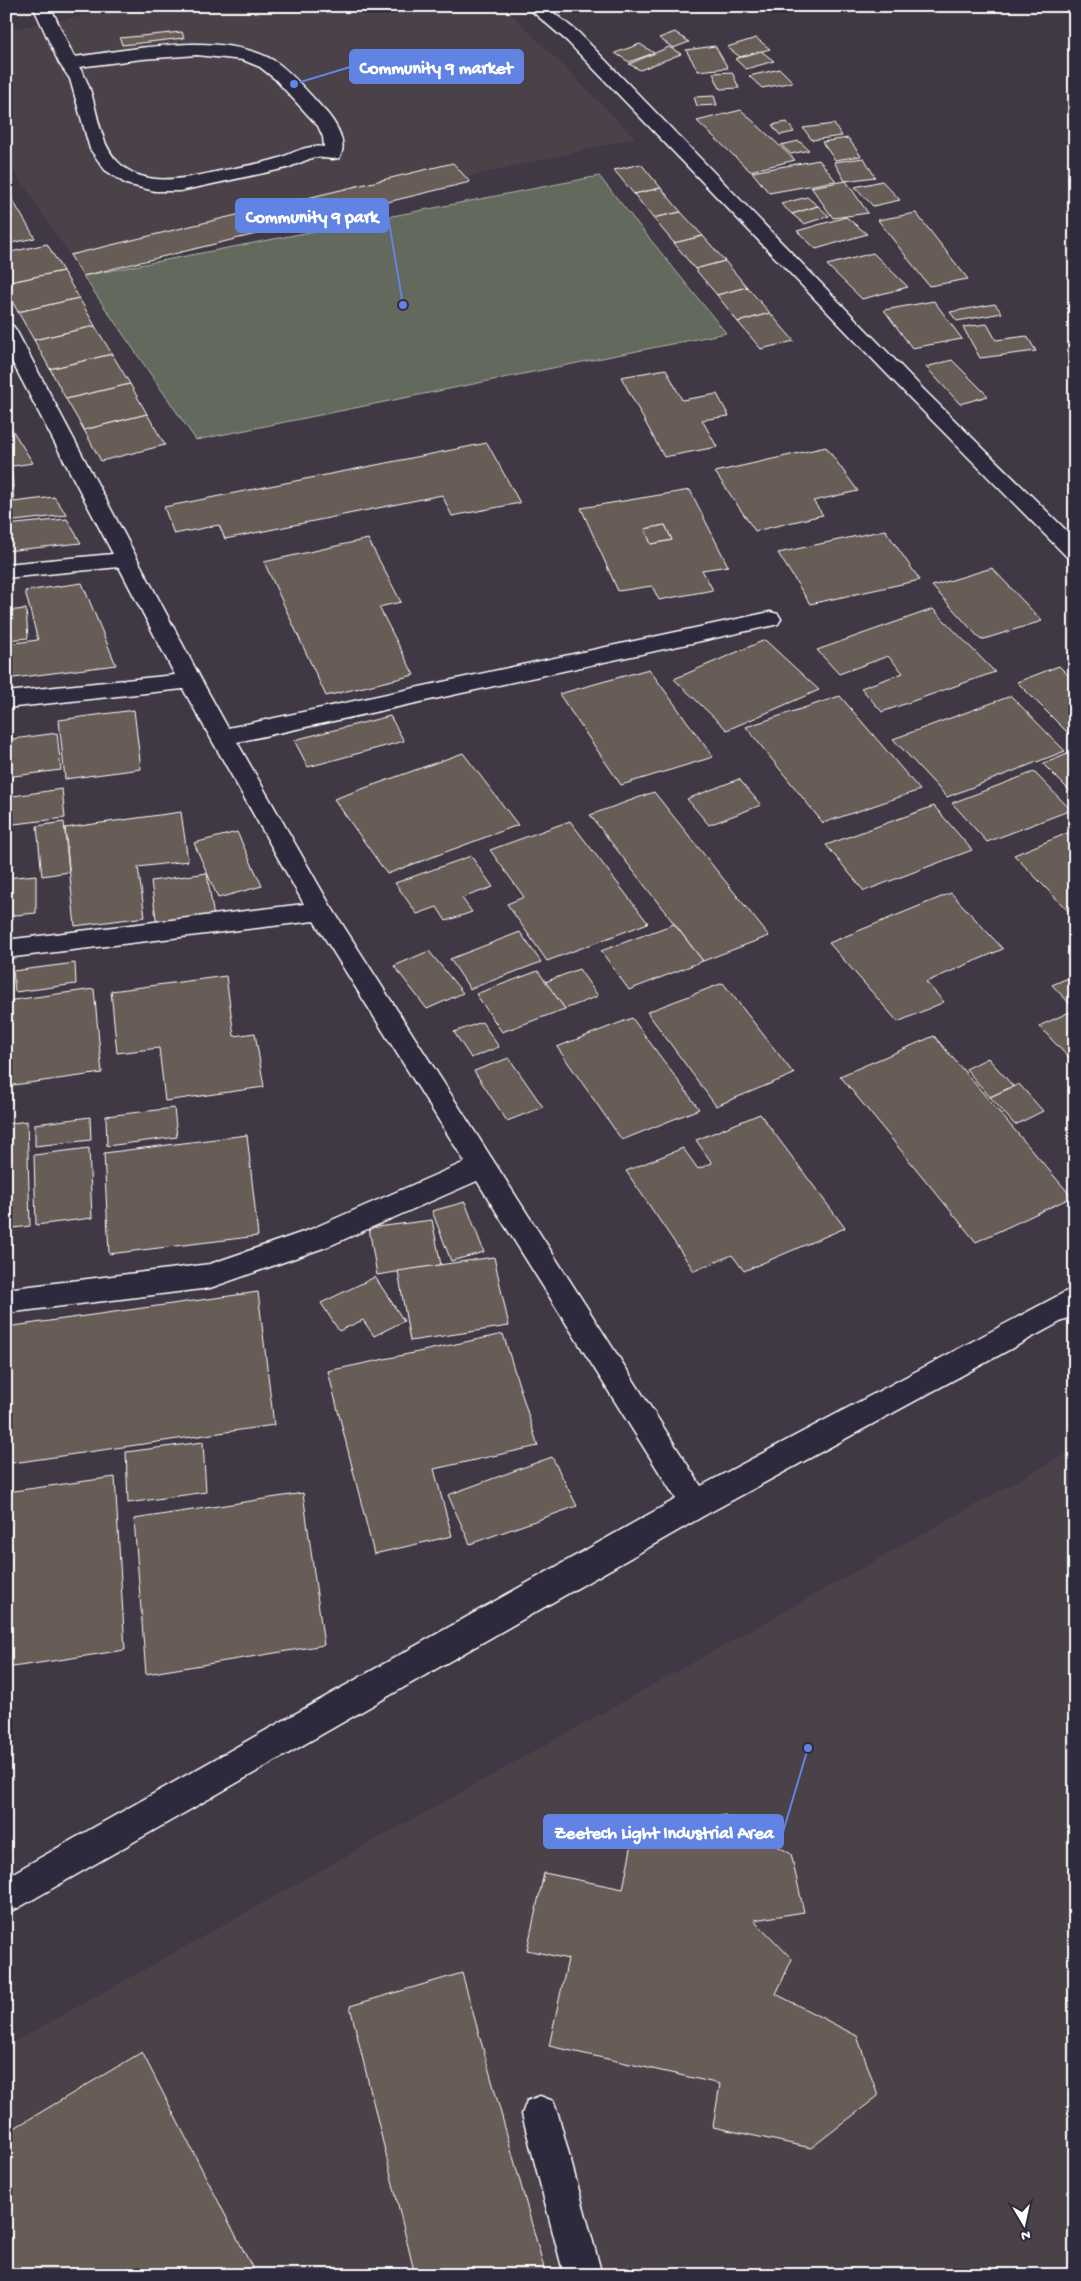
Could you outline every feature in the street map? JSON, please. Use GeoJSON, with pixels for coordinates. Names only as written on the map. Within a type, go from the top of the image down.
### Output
{"type":"FeatureCollection","features":[{"type":"Feature","properties":{"kind":"street"},"geometry":{"type":"LineString","coordinates":[[41,6],[68,63],[79,79],[99,149],[112,166],[132,180],[156,185],[180,185],[280,164],[312,151],[333,154],[334,139],[326,123],[268,64],[248,55],[218,50],[194,50],[68,63]]}},
{"type":"Feature","properties":{"kind":"street"},"geometry":{"type":"LineString","coordinates":[[534,6],[573,37],[918,395],[1075,552]]}},
{"type":"Feature","properties":{"kind":"street"},"geometry":{"type":"LineString","coordinates":[[6,330],[18,373],[126,560],[190,681],[321,911],[696,1504]]}},
{"type":"Feature","properties":{"kind":"street"},"geometry":{"type":"LineString","coordinates":[[6,571],[126,560]]}},
{"type":"Feature","properties":{"kind":"street"},"geometry":{"type":"LineString","coordinates":[[222,737],[770,619]]}},
{"type":"Feature","properties":{"kind":"street"},"geometry":{"type":"LineString","coordinates":[[6,700],[190,681]]}},
{"type":"Feature","properties":{"kind":"street"},"geometry":{"type":"LineString","coordinates":[[6,949],[321,911]]}},
{"type":"Feature","properties":{"kind":"street"},"geometry":{"type":"LineString","coordinates":[[6,1301],[210,1276],[319,1238],[482,1166]]}},
{"type":"Feature","properties":{"kind":"street"},"geometry":{"type":"LineString","coordinates":[[6,1896],[696,1504],[1075,1300]]}},
{"type":"Feature","properties":{"kind":"street"},"geometry":{"type":"LineString","coordinates":[[540,2114],[582,2275]]}},
{"type":"Feature","properties":{"kind":"shaded area"},"geometry":{"type":"Polygon","coordinates":[[[138,6],[503,6],[635,138],[78,267],[6,158],[6,30],[138,6]]]}},
{"type":"Feature","properties":{"kind":"shaded area"},"geometry":{"type":"Polygon","coordinates":[[[1075,1449],[1075,2275],[6,2275],[6,2047],[1075,1449]]]}},
{"type":"Feature","properties":{"kind":"green space"},"geometry":{"type":"Polygon","coordinates":[[[599,176],[726,333],[196,440],[83,276],[599,176]]]}},
{"type":"Feature","properties":{"kind":"building"},"geometry":{"type":"Polygon","coordinates":[[[182,32],[184,38],[122,45],[120,38],[182,32]]]}},
{"type":"Feature","properties":{"kind":"building"},"geometry":{"type":"Polygon","coordinates":[[[675,32],[689,42],[673,48],[659,38],[675,32]]]}},
{"type":"Feature","properties":{"kind":"building"},"geometry":{"type":"Polygon","coordinates":[[[756,38],[770,49],[740,57],[727,47],[756,38]]]}},
{"type":"Feature","properties":{"kind":"building"},"geometry":{"type":"Polygon","coordinates":[[[640,44],[654,53],[629,62],[615,53],[640,44]]]}},
{"type":"Feature","properties":{"kind":"building"},"geometry":{"type":"Polygon","coordinates":[[[715,46],[728,68],[698,71],[686,50],[715,46]]]}},
{"type":"Feature","properties":{"kind":"building"},"geometry":{"type":"Polygon","coordinates":[[[669,47],[681,54],[640,70],[629,64],[669,47]]]}},
{"type":"Feature","properties":{"kind":"building"},"geometry":{"type":"Polygon","coordinates":[[[761,51],[774,61],[746,69],[735,59],[761,51]]]}},
{"type":"Feature","properties":{"kind":"building"},"geometry":{"type":"Polygon","coordinates":[[[780,69],[793,82],[762,88],[749,76],[780,69]]]}},
{"type":"Feature","properties":{"kind":"building"},"geometry":{"type":"Polygon","coordinates":[[[732,72],[739,88],[720,89],[713,73],[732,72]]]}},
{"type":"Feature","properties":{"kind":"building"},"geometry":{"type":"Polygon","coordinates":[[[714,96],[717,105],[697,106],[694,97],[714,96]]]}},
{"type":"Feature","properties":{"kind":"building"},"geometry":{"type":"Polygon","coordinates":[[[741,110],[795,160],[750,171],[697,121],[741,110]]]}},
{"type":"Feature","properties":{"kind":"building"},"geometry":{"type":"Polygon","coordinates":[[[787,122],[794,132],[780,135],[772,125],[787,122]]]}},
{"type":"Feature","properties":{"kind":"building"},"geometry":{"type":"Polygon","coordinates":[[[834,124],[842,136],[812,140],[803,128],[834,124]]]}},
{"type":"Feature","properties":{"kind":"building"},"geometry":{"type":"Polygon","coordinates":[[[848,138],[861,156],[835,160],[822,142],[848,138]]]}},
{"type":"Feature","properties":{"kind":"building"},"geometry":{"type":"Polygon","coordinates":[[[799,141],[809,150],[791,154],[781,145],[799,141]]]}},
{"type":"Feature","properties":{"kind":"building"},"geometry":{"type":"Polygon","coordinates":[[[864,158],[875,177],[845,181],[834,162],[864,158]]]}},
{"type":"Feature","properties":{"kind":"building"},"geometry":{"type":"Polygon","coordinates":[[[819,160],[836,181],[769,193],[752,172],[819,160]]]}},
{"type":"Feature","properties":{"kind":"building"},"geometry":{"type":"Polygon","coordinates":[[[453,163],[470,182],[83,276],[70,255],[453,163]]]}},
{"type":"Feature","properties":{"kind":"building"},"geometry":{"type":"Polygon","coordinates":[[[641,164],[661,188],[634,194],[614,170],[641,164]]]}},
{"type":"Feature","properties":{"kind":"building"},"geometry":{"type":"Polygon","coordinates":[[[846,181],[868,213],[833,218],[811,187],[846,181]]]}},
{"type":"Feature","properties":{"kind":"building"},"geometry":{"type":"Polygon","coordinates":[[[882,181],[900,200],[873,206],[855,187],[882,181]]]}},
{"type":"Feature","properties":{"kind":"building"},"geometry":{"type":"Polygon","coordinates":[[[661,188],[681,212],[653,218],[634,194],[661,188]]]}},
{"type":"Feature","properties":{"kind":"building"},"geometry":{"type":"Polygon","coordinates":[[[6,189],[35,238],[6,244],[6,189]]]}},
{"type":"Feature","properties":{"kind":"building"},"geometry":{"type":"Polygon","coordinates":[[[807,197],[818,206],[792,214],[781,204],[807,197]]]}},
{"type":"Feature","properties":{"kind":"building"},"geometry":{"type":"Polygon","coordinates":[[[818,206],[829,216],[804,224],[792,214],[818,206]]]}},
{"type":"Feature","properties":{"kind":"building"},"geometry":{"type":"Polygon","coordinates":[[[681,212],[703,236],[674,243],[653,218],[681,212]]]}},
{"type":"Feature","properties":{"kind":"building"},"geometry":{"type":"Polygon","coordinates":[[[916,213],[968,279],[929,286],[878,220],[916,213]]]}},
{"type":"Feature","properties":{"kind":"building"},"geometry":{"type":"Polygon","coordinates":[[[846,217],[867,234],[816,249],[797,231],[846,217]]]}},
{"type":"Feature","properties":{"kind":"building"},"geometry":{"type":"Polygon","coordinates":[[[703,236],[725,261],[695,269],[674,243],[703,236]]]}},
{"type":"Feature","properties":{"kind":"building"},"geometry":{"type":"Polygon","coordinates":[[[47,244],[63,271],[6,283],[6,253],[47,244]]]}},
{"type":"Feature","properties":{"kind":"building"},"geometry":{"type":"Polygon","coordinates":[[[873,253],[908,287],[862,299],[827,265],[873,253]]]}},
{"type":"Feature","properties":{"kind":"building"},"geometry":{"type":"Polygon","coordinates":[[[725,261],[747,287],[717,295],[695,269],[725,261]]]}},
{"type":"Feature","properties":{"kind":"building"},"geometry":{"type":"Polygon","coordinates":[[[63,271],[79,298],[18,312],[6,290],[6,283],[63,271]]]}},
{"type":"Feature","properties":{"kind":"building"},"geometry":{"type":"Polygon","coordinates":[[[747,287],[770,313],[738,322],[717,295],[747,287]]]}},
{"type":"Feature","properties":{"kind":"building"},"geometry":{"type":"Polygon","coordinates":[[[79,298],[95,326],[34,340],[18,312],[79,298]]]}},
{"type":"Feature","properties":{"kind":"building"},"geometry":{"type":"Polygon","coordinates":[[[934,301],[962,339],[912,348],[884,310],[934,301]]]}},
{"type":"Feature","properties":{"kind":"building"},"geometry":{"type":"Polygon","coordinates":[[[995,304],[1002,313],[957,321],[950,312],[995,304]]]}},
{"type":"Feature","properties":{"kind":"building"},"geometry":{"type":"Polygon","coordinates":[[[770,313],[794,341],[761,349],[738,322],[770,313]]]}},
{"type":"Feature","properties":{"kind":"building"},"geometry":{"type":"Polygon","coordinates":[[[987,324],[996,340],[1027,336],[1036,351],[980,358],[963,327],[987,324]]]}},
{"type":"Feature","properties":{"kind":"building"},"geometry":{"type":"Polygon","coordinates":[[[95,326],[112,354],[50,369],[34,340],[95,326]]]}},
{"type":"Feature","properties":{"kind":"building"},"geometry":{"type":"Polygon","coordinates":[[[112,354],[130,384],[66,399],[50,369],[112,354]]]}},
{"type":"Feature","properties":{"kind":"building"},"geometry":{"type":"Polygon","coordinates":[[[952,360],[988,396],[960,404],[926,367],[952,360]]]}},
{"type":"Feature","properties":{"kind":"building"},"geometry":{"type":"Polygon","coordinates":[[[666,369],[682,400],[717,394],[729,416],[702,420],[717,447],[664,457],[621,377],[666,369]]]}},
{"type":"Feature","properties":{"kind":"building"},"geometry":{"type":"Polygon","coordinates":[[[130,384],[147,414],[84,430],[66,399],[130,384]]]}},
{"type":"Feature","properties":{"kind":"building"},"geometry":{"type":"Polygon","coordinates":[[[147,414],[165,445],[101,461],[84,430],[147,414]]]}},
{"type":"Feature","properties":{"kind":"building"},"geometry":{"type":"Polygon","coordinates":[[[11,428],[33,463],[6,467],[6,430],[11,428]]]}},
{"type":"Feature","properties":{"kind":"building"},"geometry":{"type":"Polygon","coordinates":[[[487,443],[520,503],[452,516],[442,495],[225,539],[219,525],[174,534],[164,507],[487,443]]]}},
{"type":"Feature","properties":{"kind":"building"},"geometry":{"type":"Polygon","coordinates":[[[826,447],[858,491],[813,501],[823,515],[755,531],[715,472],[826,447]]]}},
{"type":"Feature","properties":{"kind":"building"},"geometry":{"type":"Polygon","coordinates":[[[12,473],[14,502],[6,502],[6,474],[12,473]]]}},
{"type":"Feature","properties":{"kind":"building"},"geometry":{"type":"Polygon","coordinates":[[[690,490],[728,566],[702,570],[713,590],[659,600],[652,586],[618,591],[581,508],[690,490]],[[665,525],[645,529],[651,544],[672,540],[665,525]]]}},
{"type":"Feature","properties":{"kind":"building"},"geometry":{"type":"Polygon","coordinates":[[[54,497],[67,515],[6,522],[6,503],[54,497]]]}},
{"type":"Feature","properties":{"kind":"building"},"geometry":{"type":"Polygon","coordinates":[[[67,519],[81,543],[6,551],[6,525],[67,519]]]}},
{"type":"Feature","properties":{"kind":"building"},"geometry":{"type":"Polygon","coordinates":[[[665,525],[672,540],[651,544],[645,529],[665,525]]]}},
{"type":"Feature","properties":{"kind":"building"},"geometry":{"type":"Polygon","coordinates":[[[885,530],[920,580],[810,604],[778,553],[885,530]]]}},
{"type":"Feature","properties":{"kind":"building"},"geometry":{"type":"Polygon","coordinates":[[[368,539],[401,602],[379,607],[414,675],[326,696],[264,562],[368,539]]]}},
{"type":"Feature","properties":{"kind":"building"},"geometry":{"type":"Polygon","coordinates":[[[992,568],[1042,621],[981,640],[932,586],[992,568]]]}},
{"type":"Feature","properties":{"kind":"building"},"geometry":{"type":"Polygon","coordinates":[[[82,583],[116,665],[6,679],[6,644],[38,640],[25,591],[82,583]]]}},
{"type":"Feature","properties":{"kind":"building"},"geometry":{"type":"Polygon","coordinates":[[[26,609],[28,638],[6,640],[6,611],[26,609]]]}},
{"type":"Feature","properties":{"kind":"building"},"geometry":{"type":"Polygon","coordinates":[[[933,609],[995,672],[882,712],[861,688],[903,673],[888,656],[839,674],[817,650],[933,609]]]}},
{"type":"Feature","properties":{"kind":"building"},"geometry":{"type":"Polygon","coordinates":[[[765,640],[819,690],[727,730],[674,679],[765,640]]]}},
{"type":"Feature","properties":{"kind":"building"},"geometry":{"type":"Polygon","coordinates":[[[1059,666],[1075,682],[1075,740],[1017,682],[1059,666]]]}},
{"type":"Feature","properties":{"kind":"building"},"geometry":{"type":"Polygon","coordinates":[[[649,669],[713,757],[621,785],[559,694],[649,669]]]}},
{"type":"Feature","properties":{"kind":"building"},"geometry":{"type":"Polygon","coordinates":[[[840,696],[920,790],[823,823],[746,727],[840,696]]]}},
{"type":"Feature","properties":{"kind":"building"},"geometry":{"type":"Polygon","coordinates":[[[1011,696],[1065,751],[947,797],[893,739],[1011,696]]]}},
{"type":"Feature","properties":{"kind":"building"},"geometry":{"type":"Polygon","coordinates":[[[134,710],[141,769],[65,779],[59,720],[134,710]]]}},
{"type":"Feature","properties":{"kind":"building"},"geometry":{"type":"Polygon","coordinates":[[[390,716],[404,741],[308,767],[294,740],[390,716]]]}},
{"type":"Feature","properties":{"kind":"building"},"geometry":{"type":"Polygon","coordinates":[[[57,733],[61,770],[6,777],[6,740],[57,733]]]}},
{"type":"Feature","properties":{"kind":"building"},"geometry":{"type":"Polygon","coordinates":[[[1075,751],[1075,796],[1043,764],[1075,751]]]}},
{"type":"Feature","properties":{"kind":"building"},"geometry":{"type":"Polygon","coordinates":[[[463,753],[518,825],[387,874],[334,799],[463,753]]]}},
{"type":"Feature","properties":{"kind":"building"},"geometry":{"type":"Polygon","coordinates":[[[1034,772],[1071,810],[987,842],[952,803],[1034,772]]]}},
{"type":"Feature","properties":{"kind":"building"},"geometry":{"type":"Polygon","coordinates":[[[739,779],[761,805],[709,825],[687,799],[739,779]]]}},
{"type":"Feature","properties":{"kind":"building"},"geometry":{"type":"Polygon","coordinates":[[[62,789],[65,818],[6,825],[6,797],[62,789]]]}},
{"type":"Feature","properties":{"kind":"building"},"geometry":{"type":"Polygon","coordinates":[[[654,792],[769,936],[703,961],[590,815],[654,792]]]}},
{"type":"Feature","properties":{"kind":"building"},"geometry":{"type":"Polygon","coordinates":[[[934,806],[972,850],[864,891],[826,845],[934,806]]]}},
{"type":"Feature","properties":{"kind":"building"},"geometry":{"type":"Polygon","coordinates":[[[181,812],[188,861],[138,867],[145,917],[75,926],[65,828],[181,812]]]}},
{"type":"Feature","properties":{"kind":"building"},"geometry":{"type":"Polygon","coordinates":[[[570,821],[648,923],[547,961],[507,904],[524,897],[490,850],[570,821]]]}},
{"type":"Feature","properties":{"kind":"building"},"geometry":{"type":"Polygon","coordinates":[[[64,822],[69,872],[42,876],[37,826],[64,822]]]}},
{"type":"Feature","properties":{"kind":"building"},"geometry":{"type":"Polygon","coordinates":[[[1075,830],[1075,918],[1014,855],[1075,830]]]}},
{"type":"Feature","properties":{"kind":"building"},"geometry":{"type":"Polygon","coordinates":[[[237,832],[262,886],[218,898],[194,843],[237,832]]]}},
{"type":"Feature","properties":{"kind":"building"},"geometry":{"type":"Polygon","coordinates":[[[471,856],[493,887],[462,898],[472,912],[446,921],[437,907],[417,914],[395,883],[471,856]]]}},
{"type":"Feature","properties":{"kind":"building"},"geometry":{"type":"Polygon","coordinates":[[[207,873],[214,918],[157,926],[151,881],[207,873]]]}},
{"type":"Feature","properties":{"kind":"building"},"geometry":{"type":"Polygon","coordinates":[[[36,875],[36,913],[6,916],[6,878],[36,875]]]}},
{"type":"Feature","properties":{"kind":"building"},"geometry":{"type":"Polygon","coordinates":[[[951,893],[1003,949],[926,982],[944,1002],[898,1022],[829,943],[951,893]]]}},
{"type":"Feature","properties":{"kind":"building"},"geometry":{"type":"Polygon","coordinates":[[[674,924],[703,961],[629,990],[601,951],[674,924]]]}},
{"type":"Feature","properties":{"kind":"building"},"geometry":{"type":"Polygon","coordinates":[[[520,932],[541,962],[470,989],[450,959],[520,932]]]}},
{"type":"Feature","properties":{"kind":"building"},"geometry":{"type":"Polygon","coordinates":[[[429,951],[463,993],[427,1009],[394,966],[429,951]]]}},
{"type":"Feature","properties":{"kind":"building"},"geometry":{"type":"Polygon","coordinates":[[[75,963],[76,984],[15,992],[13,971],[75,963]]]}},
{"type":"Feature","properties":{"kind":"building"},"geometry":{"type":"Polygon","coordinates":[[[579,969],[598,996],[565,1009],[545,982],[579,969]]]}},
{"type":"Feature","properties":{"kind":"building"},"geometry":{"type":"Polygon","coordinates":[[[538,971],[565,1009],[502,1032],[476,994],[538,971]]]}},
{"type":"Feature","properties":{"kind":"building"},"geometry":{"type":"Polygon","coordinates":[[[1075,975],[1075,1009],[1052,985],[1075,975]]]}},
{"type":"Feature","properties":{"kind":"building"},"geometry":{"type":"Polygon","coordinates":[[[226,976],[234,1036],[255,1033],[264,1087],[165,1101],[159,1048],[117,1053],[111,991],[226,976]]]}},
{"type":"Feature","properties":{"kind":"building"},"geometry":{"type":"Polygon","coordinates":[[[723,983],[794,1074],[716,1106],[647,1012],[723,983]]]}},
{"type":"Feature","properties":{"kind":"building"},"geometry":{"type":"Polygon","coordinates":[[[94,989],[102,1073],[6,1086],[6,1001],[94,989]]]}},
{"type":"Feature","properties":{"kind":"building"},"geometry":{"type":"Polygon","coordinates":[[[1072,1011],[1075,1013],[1075,1054],[1068,1057],[1039,1026],[1072,1011]]]}},
{"type":"Feature","properties":{"kind":"building"},"geometry":{"type":"Polygon","coordinates":[[[632,1018],[699,1109],[622,1140],[557,1047],[632,1018]]]}},
{"type":"Feature","properties":{"kind":"building"},"geometry":{"type":"Polygon","coordinates":[[[482,1022],[499,1047],[471,1058],[454,1032],[482,1022]]]}},
{"type":"Feature","properties":{"kind":"building"},"geometry":{"type":"Polygon","coordinates":[[[934,1036],[1072,1197],[976,1242],[840,1076],[934,1036]]]}},
{"type":"Feature","properties":{"kind":"building"},"geometry":{"type":"Polygon","coordinates":[[[509,1058],[543,1107],[507,1121],[474,1071],[509,1058]]]}},
{"type":"Feature","properties":{"kind":"building"},"geometry":{"type":"Polygon","coordinates":[[[988,1058],[1013,1086],[990,1097],[966,1069],[988,1058]]]}},
{"type":"Feature","properties":{"kind":"building"},"geometry":{"type":"Polygon","coordinates":[[[1019,1084],[1043,1111],[1015,1125],[990,1097],[1019,1084]]]}},
{"type":"Feature","properties":{"kind":"building"},"geometry":{"type":"Polygon","coordinates":[[[174,1108],[177,1137],[107,1146],[106,1116],[174,1108]]]}},
{"type":"Feature","properties":{"kind":"building"},"geometry":{"type":"Polygon","coordinates":[[[760,1114],[845,1228],[744,1271],[732,1255],[694,1271],[626,1171],[683,1148],[698,1169],[712,1163],[696,1140],[760,1114]]]}},
{"type":"Feature","properties":{"kind":"building"},"geometry":{"type":"Polygon","coordinates":[[[90,1117],[91,1140],[35,1146],[35,1124],[90,1117]]]}},
{"type":"Feature","properties":{"kind":"building"},"geometry":{"type":"Polygon","coordinates":[[[27,1121],[30,1226],[6,1229],[6,1124],[27,1121]]]}},
{"type":"Feature","properties":{"kind":"building"},"geometry":{"type":"Polygon","coordinates":[[[247,1135],[258,1236],[109,1254],[104,1153],[247,1135]]]}},
{"type":"Feature","properties":{"kind":"building"},"geometry":{"type":"Polygon","coordinates":[[[89,1148],[92,1218],[36,1225],[34,1155],[89,1148]]]}},
{"type":"Feature","properties":{"kind":"building"},"geometry":{"type":"Polygon","coordinates":[[[465,1202],[484,1252],[451,1261],[432,1211],[465,1202]]]}},
{"type":"Feature","properties":{"kind":"building"},"geometry":{"type":"Polygon","coordinates":[[[432,1220],[441,1265],[377,1275],[369,1228],[432,1220]]]}},
{"type":"Feature","properties":{"kind":"building"},"geometry":{"type":"Polygon","coordinates":[[[494,1257],[509,1326],[410,1341],[398,1271],[494,1257]]]}},
{"type":"Feature","properties":{"kind":"building"},"geometry":{"type":"Polygon","coordinates":[[[375,1277],[404,1321],[374,1336],[363,1320],[339,1331],[321,1303],[375,1277]]]}},
{"type":"Feature","properties":{"kind":"building"},"geometry":{"type":"Polygon","coordinates":[[[258,1292],[274,1425],[6,1464],[6,1327],[258,1292]]]}},
{"type":"Feature","properties":{"kind":"building"},"geometry":{"type":"Polygon","coordinates":[[[503,1334],[538,1446],[434,1469],[452,1536],[374,1554],[328,1371],[503,1334]]]}},
{"type":"Feature","properties":{"kind":"building"},"geometry":{"type":"Polygon","coordinates":[[[203,1442],[206,1492],[128,1503],[126,1452],[203,1442]]]}},
{"type":"Feature","properties":{"kind":"building"},"geometry":{"type":"Polygon","coordinates":[[[552,1457],[577,1506],[470,1544],[448,1495],[552,1457]]]}},
{"type":"Feature","properties":{"kind":"building"},"geometry":{"type":"Polygon","coordinates":[[[115,1477],[125,1650],[6,1668],[6,1492],[115,1477]]]}},
{"type":"Feature","properties":{"kind":"building"},"geometry":{"type":"Polygon","coordinates":[[[303,1493],[324,1645],[146,1674],[134,1519],[303,1493]]]}},
{"type":"Feature","properties":{"kind":"building"},"geometry":{"type":"Polygon","coordinates":[[[725,1815],[791,1854],[804,1912],[754,1920],[792,1959],[776,1994],[857,2036],[878,2096],[811,2148],[713,2127],[720,2084],[549,2046],[568,1959],[527,1950],[544,1873],[623,1889],[634,1833],[725,1815]]]}},
{"type":"Feature","properties":{"kind":"building"},"geometry":{"type":"Polygon","coordinates":[[[462,1973],[546,2275],[415,2275],[350,2006],[462,1973]]]}},
{"type":"Feature","properties":{"kind":"building"},"geometry":{"type":"Polygon","coordinates":[[[142,2052],[256,2275],[6,2275],[6,2133],[142,2052]]]}},
{"type":"Feature","properties":{"kind":"place","name":"Community 9 market"},"geometry":{"type":"Point","coordinates":[294,84]}},
{"type":"Feature","properties":{"kind":"place","name":"Community 9 park"},"geometry":{"type":"Point","coordinates":[403,305]}},
{"type":"Feature","properties":{"kind":"place","name":"Zeetech Light Industrial Area"},"geometry":{"type":"Point","coordinates":[808,1748]}}]}
